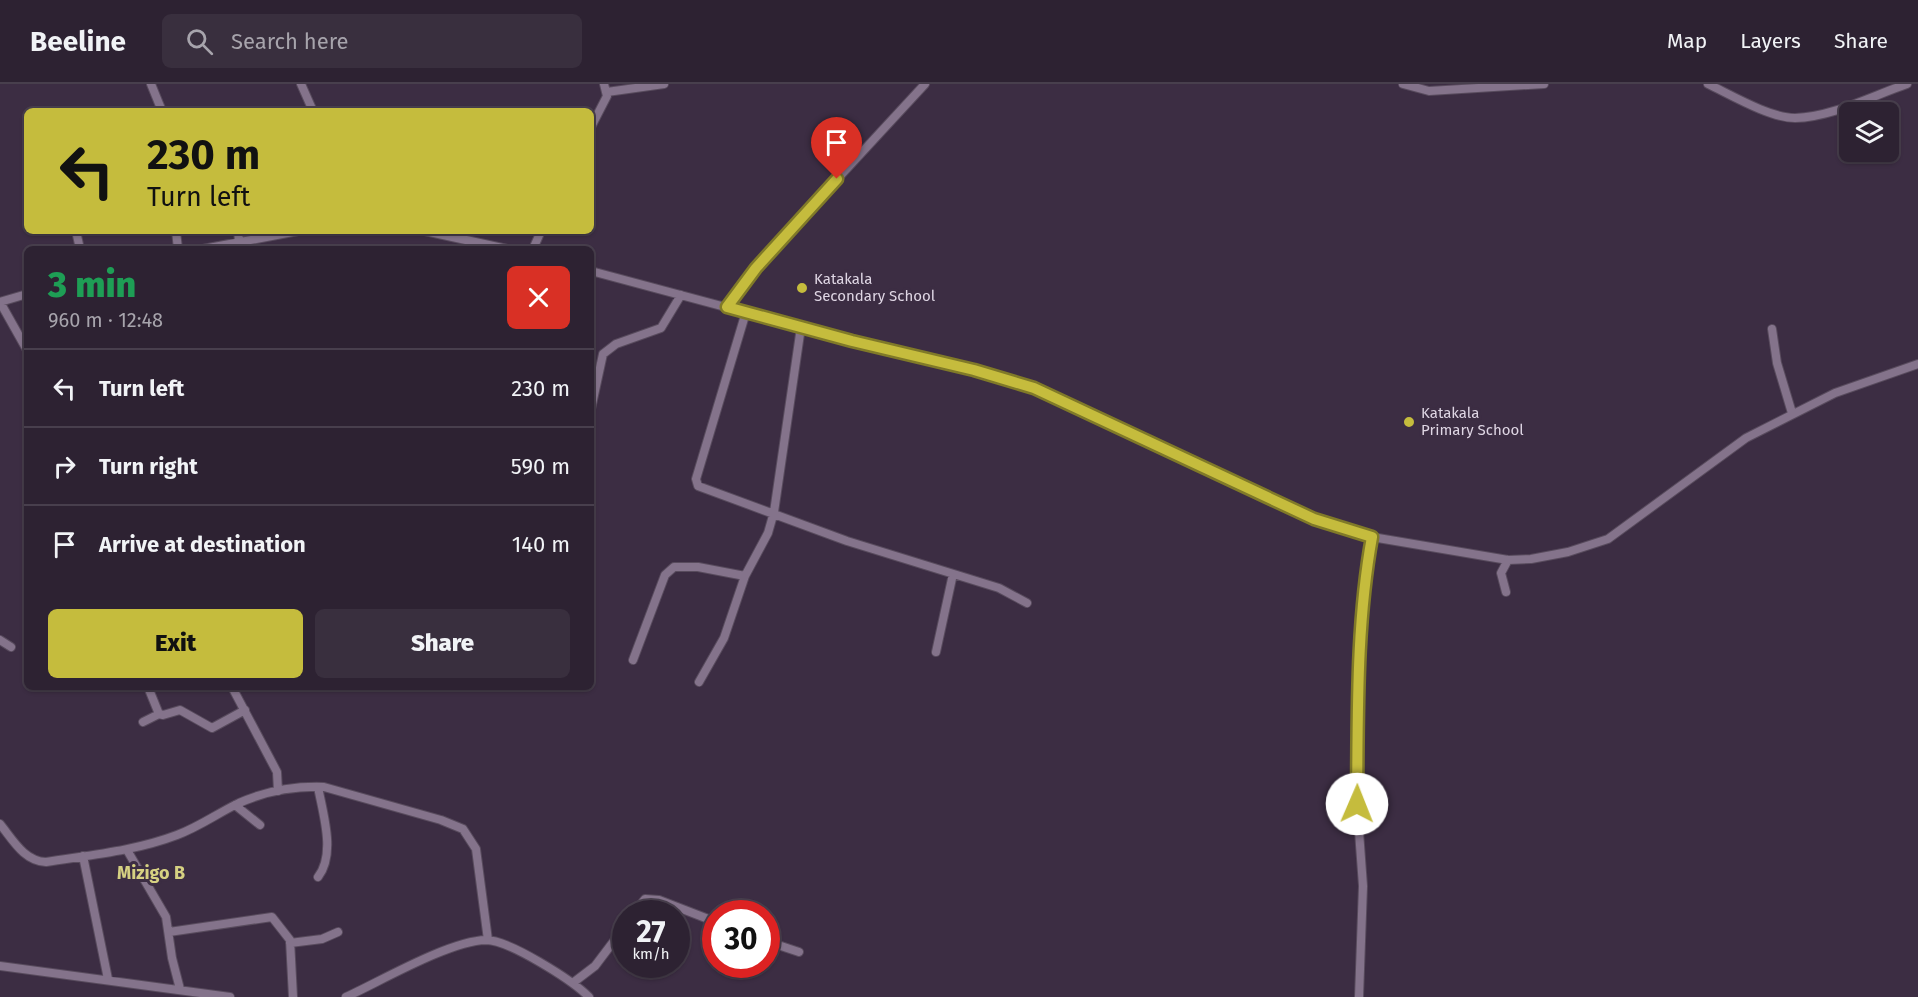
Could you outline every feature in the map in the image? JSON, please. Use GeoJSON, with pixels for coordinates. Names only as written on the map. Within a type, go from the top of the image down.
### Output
{"type":"FeatureCollection","features":[{"type":"Feature","properties":{"kind":"street"},"geometry":{"type":"LineString","coordinates":[[151,84],[161,108]]}},
{"type":"Feature","properties":{"kind":"street"},"geometry":{"type":"LineString","coordinates":[[301,84],[312,108]]}},
{"type":"Feature","properties":{"kind":"street"},"geometry":{"type":"LineString","coordinates":[[594,119],[606,88],[664,84]]}},
{"type":"Feature","properties":{"kind":"street"},"geometry":{"type":"LineString","coordinates":[[727,307],[756,268],[925,84]]}},
{"type":"Feature","properties":{"kind":"street"},"geometry":{"type":"LineString","coordinates":[[1403,84],[1429,91],[1544,84]]}},
{"type":"Feature","properties":{"kind":"street"},"geometry":{"type":"LineString","coordinates":[[1708,84],[1771,112],[1794,118],[1825,113],[1907,84]]}},
{"type":"Feature","properties":{"kind":"street"},"geometry":{"type":"LineString","coordinates":[[238,234],[239,242]]}},
{"type":"Feature","properties":{"kind":"street"},"geometry":{"type":"LineString","coordinates":[[218,246],[282,234]]}},
{"type":"Feature","properties":{"kind":"street"},"geometry":{"type":"LineString","coordinates":[[439,234],[493,246]]}},
{"type":"Feature","properties":{"kind":"street"},"geometry":{"type":"LineString","coordinates":[[594,272],[974,370],[1034,388],[1314,519],[1372,537],[1508,560],[1531,560],[1568,552],[1608,539],[1630,525],[1689,477],[1746,438],[1835,393],[1918,364]]}},
{"type":"Feature","properties":{"kind":"street"},"geometry":{"type":"LineString","coordinates":[[24,295],[0,302],[24,345]]}},
{"type":"Feature","properties":{"kind":"street"},"geometry":{"type":"LineString","coordinates":[[594,395],[603,354],[616,344],[661,328],[681,295]]}},
{"type":"Feature","properties":{"kind":"street"},"geometry":{"type":"LineString","coordinates":[[746,312],[696,483],[847,541],[999,588],[1027,603]]}},
{"type":"Feature","properties":{"kind":"street"},"geometry":{"type":"LineString","coordinates":[[699,682],[724,638],[728,619],[745,576],[768,533],[774,512],[801,327]]}},
{"type":"Feature","properties":{"kind":"street"},"geometry":{"type":"LineString","coordinates":[[1772,329],[1777,363],[1792,413]]}},
{"type":"Feature","properties":{"kind":"street"},"geometry":{"type":"LineString","coordinates":[[1359,997],[1363,886],[1357,804],[1359,648],[1365,577],[1372,537]]}},
{"type":"Feature","properties":{"kind":"street"},"geometry":{"type":"LineString","coordinates":[[1506,592],[1501,573],[1508,560]]}},
{"type":"Feature","properties":{"kind":"street"},"geometry":{"type":"LineString","coordinates":[[633,660],[664,575],[674,567],[698,567],[745,576]]}},
{"type":"Feature","properties":{"kind":"street"},"geometry":{"type":"LineString","coordinates":[[936,652],[953,574]]}},
{"type":"Feature","properties":{"kind":"street"},"geometry":{"type":"LineString","coordinates":[[0,640],[11,647]]}},
{"type":"Feature","properties":{"kind":"street"},"geometry":{"type":"LineString","coordinates":[[149,690],[159,714]]}},
{"type":"Feature","properties":{"kind":"street"},"geometry":{"type":"LineString","coordinates":[[234,690],[277,772],[278,791]]}},
{"type":"Feature","properties":{"kind":"street"},"geometry":{"type":"LineString","coordinates":[[142,722],[159,714],[164,715],[180,710],[212,728],[244,710]]}},
{"type":"Feature","properties":{"kind":"street"},"geometry":{"type":"LineString","coordinates":[[318,787],[327,846],[326,867],[318,877]]}},
{"type":"Feature","properties":{"kind":"street"},"geometry":{"type":"LineString","coordinates":[[0,824],[34,862],[128,850],[177,835],[235,805],[278,791],[318,787],[441,820],[463,829],[476,849],[488,940]]}},
{"type":"Feature","properties":{"kind":"street"},"geometry":{"type":"LineString","coordinates":[[235,805],[260,825]]}},
{"type":"Feature","properties":{"kind":"street"},"geometry":{"type":"LineString","coordinates":[[128,850],[158,899],[166,917],[180,989]]}},
{"type":"Feature","properties":{"kind":"street"},"geometry":{"type":"LineString","coordinates":[[83,856],[102,940],[108,979]]}},
{"type":"Feature","properties":{"kind":"street"},"geometry":{"type":"LineString","coordinates":[[644,900],[659,900]]}},
{"type":"Feature","properties":{"kind":"street"},"geometry":{"type":"LineString","coordinates":[[169,932],[272,917],[286,932],[290,944],[293,997]]}},
{"type":"Feature","properties":{"kind":"street"},"geometry":{"type":"LineString","coordinates":[[290,944],[322,939],[338,932]]}},
{"type":"Feature","properties":{"kind":"street"},"geometry":{"type":"LineString","coordinates":[[346,997],[445,951],[488,940],[550,967],[574,982],[589,997]]}},
{"type":"Feature","properties":{"kind":"street"},"geometry":{"type":"LineString","coordinates":[[574,982],[595,966],[612,944]]}},
{"type":"Feature","properties":{"kind":"street"},"geometry":{"type":"LineString","coordinates":[[780,946],[799,952]]}},
{"type":"Feature","properties":{"kind":"street"},"geometry":{"type":"LineString","coordinates":[[0,966],[230,997]]}},
{"type":"Feature","properties":{"kind":"place","name":"Katakala Secondary School"},"geometry":{"type":"Point","coordinates":[802,288]}},
{"type":"Feature","properties":{"kind":"place","name":"Katakala Primary School"},"geometry":{"type":"Point","coordinates":[1409,422]}},
{"type":"Feature","properties":{"kind":"district","name":"Mizigo B"},"geometry":{"type":"Point","coordinates":[151,873]}},
{"type":"Feature","properties":{"kind":"route"},"geometry":{"type":"LineString","coordinates":[[837,179],[756,268],[727,307],[852,341],[974,370],[1034,388],[1314,519],[1372,537],[1365,577],[1359,648],[1357,804]]}}]}
